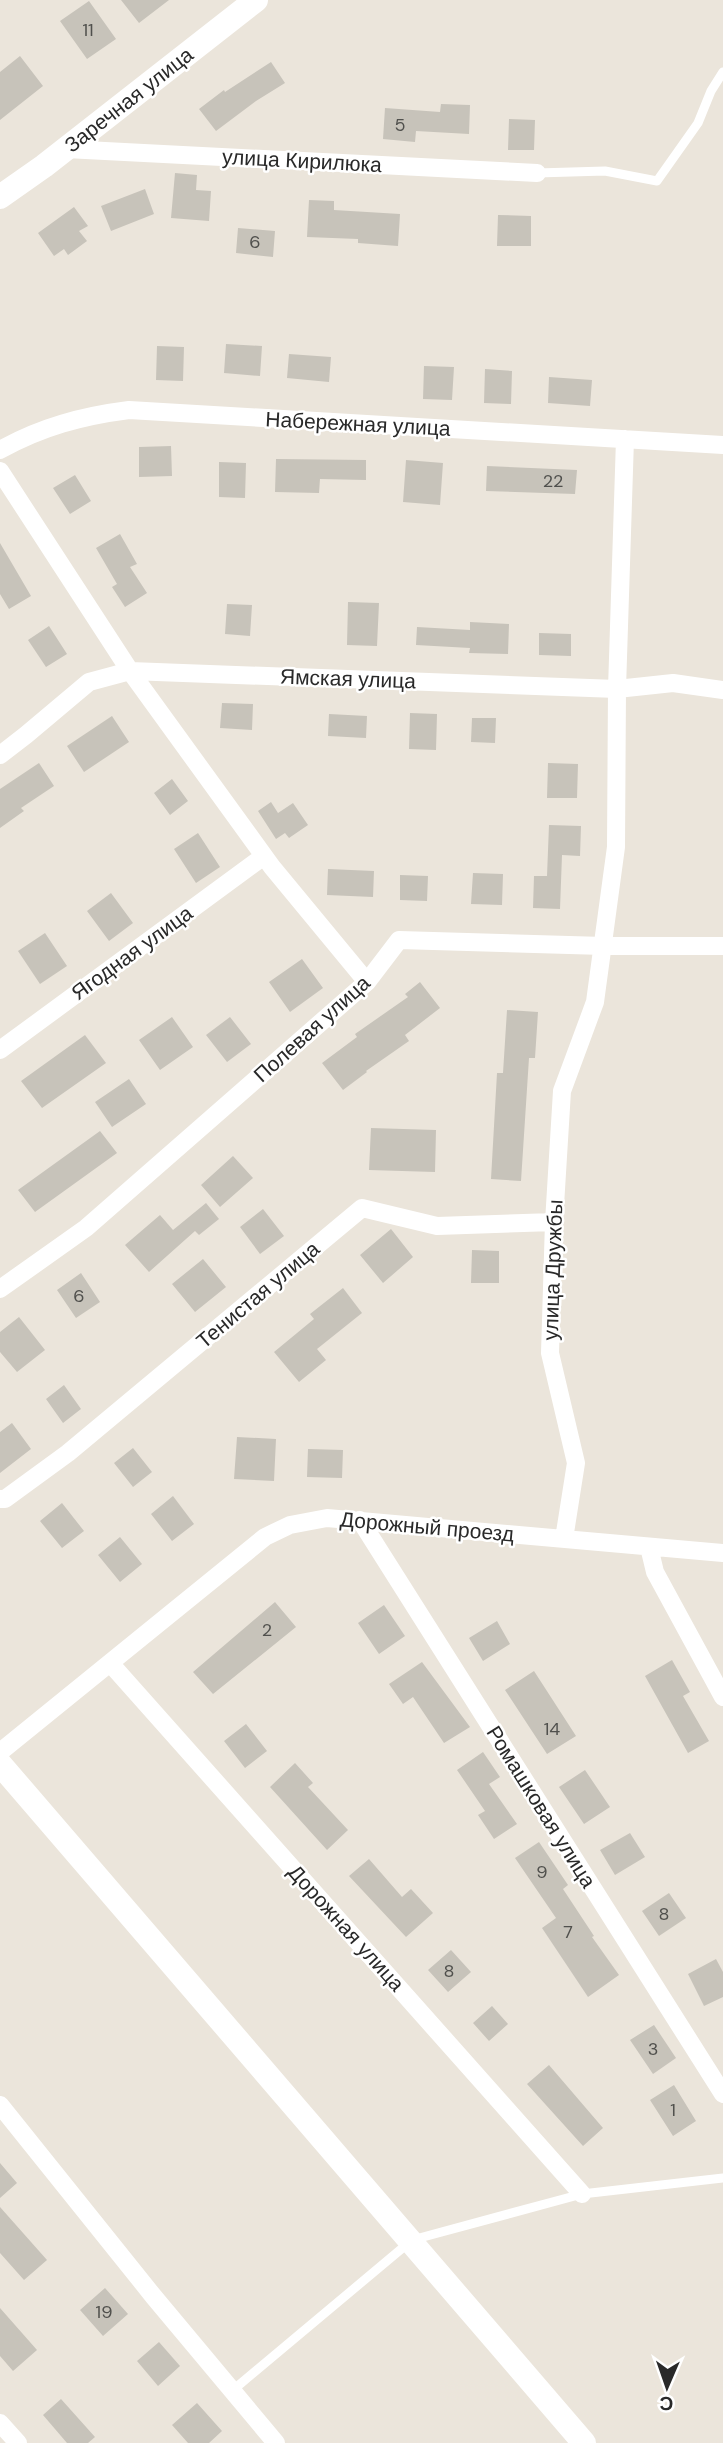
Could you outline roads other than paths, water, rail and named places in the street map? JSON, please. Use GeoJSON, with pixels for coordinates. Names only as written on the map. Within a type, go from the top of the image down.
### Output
{"type":"FeatureCollection","features":[{"type":"Feature","properties":{"kind":"main road","name":"Заречная улица"},"geometry":{"type":"LineString","coordinates":[[0,197],[66,149],[256,0]]}},
{"type":"Feature","properties":{"kind":"main road"},"geometry":{"type":"LineString","coordinates":[[0,1764],[584,2443]]}},
{"type":"Feature","properties":{"kind":"street","name":"улица Кирилюка"},"geometry":{"type":"LineString","coordinates":[[66,149],[537,173]]}},
{"type":"Feature","properties":{"kind":"street","name":"Набережная улица"},"geometry":{"type":"LineString","coordinates":[[0,450],[58,423],[88,415],[129,410],[723,445]]}},
{"type":"Feature","properties":{"kind":"street","name":"улица Дружбы"},"geometry":{"type":"LineString","coordinates":[[564,1539],[576,1463],[550,1353],[554,1222],[562,1091],[596,1002],[616,847],[617,689],[625,439]]}},
{"type":"Feature","properties":{"kind":"street"},"geometry":{"type":"LineString","coordinates":[[0,471],[130,671],[264,856],[368,982]]}},
{"type":"Feature","properties":{"kind":"street","name":"Ямская улица"},"geometry":{"type":"LineString","coordinates":[[0,755],[89,682],[130,671],[617,689],[673,683],[723,690]]}},
{"type":"Feature","properties":{"kind":"street","name":"Ягодная улица"},"geometry":{"type":"LineString","coordinates":[[0,1049],[264,856]]}},
{"type":"Feature","properties":{"kind":"street","name":"Полевая улица"},"geometry":{"type":"LineString","coordinates":[[0,1289],[86,1228],[368,982],[400,940],[604,946],[723,946]]}},
{"type":"Feature","properties":{"kind":"street","name":"Тенистая улица"},"geometry":{"type":"LineString","coordinates":[[0,1499],[5,1499],[68,1453],[362,1208],[437,1226],[554,1222]]}},
{"type":"Feature","properties":{"kind":"street","name":"Дорожный проезд"},"geometry":{"type":"LineString","coordinates":[[0,1752],[265,1537],[290,1525],[327,1518],[360,1520],[723,1553]]}},
{"type":"Feature","properties":{"kind":"street","name":"Ромашковая улица"},"geometry":{"type":"LineString","coordinates":[[360,1520],[723,2094]]}},
{"type":"Feature","properties":{"kind":"street"},"geometry":{"type":"LineString","coordinates":[[649,1547],[655,1572],[723,1697]]}},
{"type":"Feature","properties":{"kind":"street","name":"Дорожная улица"},"geometry":{"type":"LineString","coordinates":[[110,1663],[582,2194]]}},
{"type":"Feature","properties":{"kind":"street"},"geometry":{"type":"LineString","coordinates":[[0,2105],[154,2297],[276,2443]]}},
{"type":"Feature","properties":{"kind":"street"},"geometry":{"type":"LineString","coordinates":[[0,2423],[18,2443]]}},
{"type":"Feature","properties":{"kind":"lane"},"geometry":{"type":"LineString","coordinates":[[537,173],[605,172],[657,181],[698,123],[711,91],[723,72]]}},
{"type":"Feature","properties":{"kind":"lane"},"geometry":{"type":"LineString","coordinates":[[233,2390],[412,2240],[582,2194],[723,2178]]}}]}
